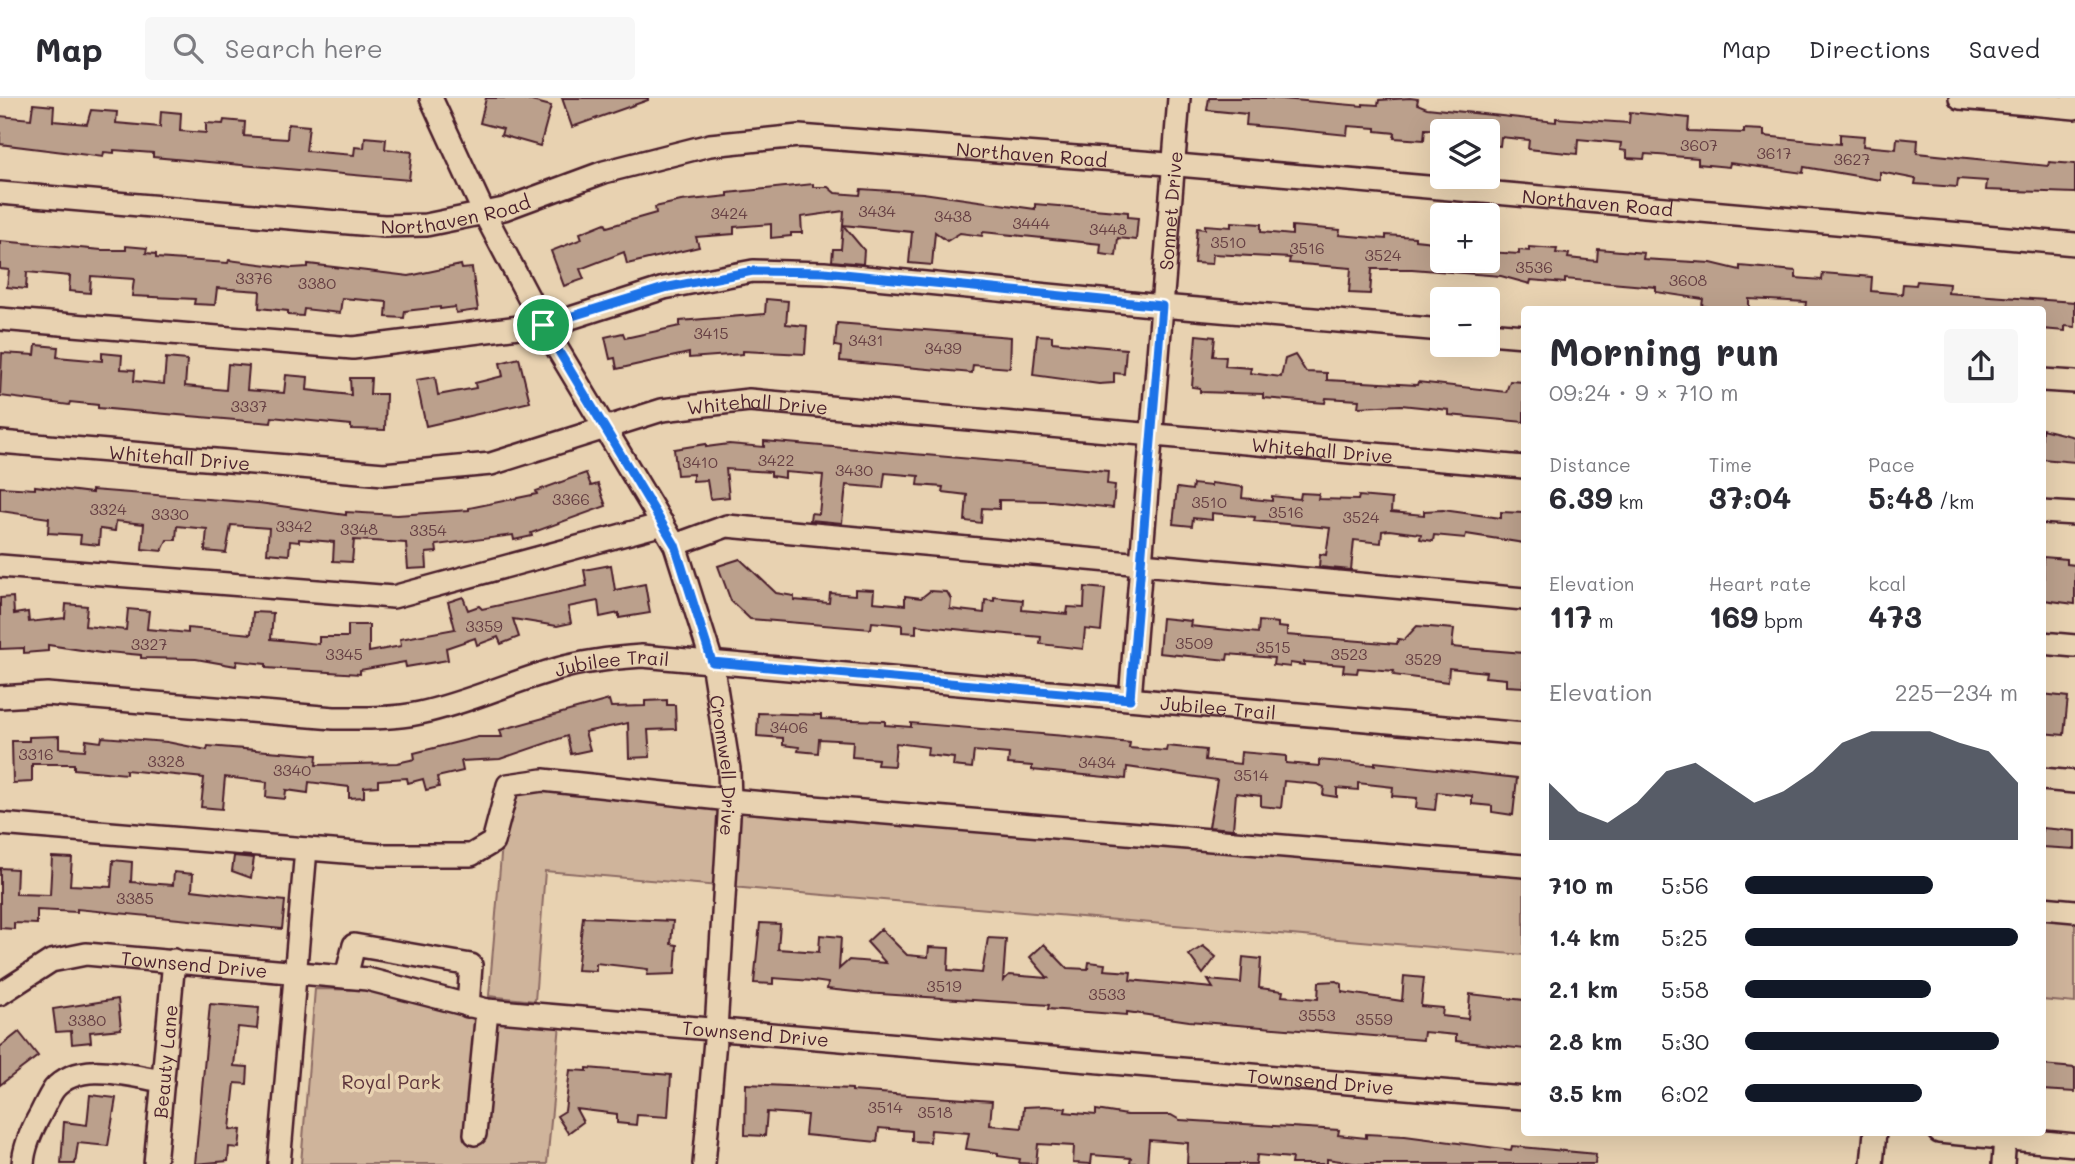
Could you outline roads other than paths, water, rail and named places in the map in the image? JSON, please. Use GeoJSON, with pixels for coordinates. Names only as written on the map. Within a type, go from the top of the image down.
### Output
{"type":"FeatureCollection","features":[{"type":"Feature","properties":{"kind":"street","name":"Cromwell Drive"},"geometry":{"type":"LineString","coordinates":[[430,98],[484,213],[543,325],[675,545],[712,662],[729,769],[730,800],[716,1029],[704,1164]]}},
{"type":"Feature","properties":{"kind":"street","name":"Sonnet Drive"},"geometry":{"type":"LineString","coordinates":[[1130,699],[1180,98]]}},
{"type":"Feature","properties":{"kind":"street"},"geometry":{"type":"LineString","coordinates":[[1960,98],[2075,108]]}},
{"type":"Feature","properties":{"kind":"street","name":"Northaven Road"},"geometry":{"type":"LineString","coordinates":[[0,192],[384,226],[426,225],[533,201],[604,172],[710,145],[799,136],[846,137],[2075,244]]}},
{"type":"Feature","properties":{"kind":"street"},"geometry":{"type":"LineString","coordinates":[[0,319],[353,348],[543,325],[664,288],[753,271],[824,272],[1162,306],[1430,329]]}},
{"type":"Feature","properties":{"kind":"street"},"geometry":{"type":"LineString","coordinates":[[1500,334],[1521,337]]}},
{"type":"Feature","properties":{"kind":"street"},"geometry":{"type":"LineString","coordinates":[[2046,380],[2075,382]]}},
{"type":"Feature","properties":{"kind":"street","name":"Whitehall Drive"},"geometry":{"type":"LineString","coordinates":[[0,442],[384,474],[491,464],[604,426],[662,410],[749,400],[1521,467]]}},
{"type":"Feature","properties":{"kind":"street"},"geometry":{"type":"LineString","coordinates":[[2046,512],[2075,514]]}},
{"type":"Feature","properties":{"kind":"street"},"geometry":{"type":"LineString","coordinates":[[0,566],[393,597],[663,524]]}},
{"type":"Feature","properties":{"kind":"street"},"geometry":{"type":"LineString","coordinates":[[675,545],[727,526],[1140,566],[1521,599]]}},
{"type":"Feature","properties":{"kind":"street"},"geometry":{"type":"LineString","coordinates":[[2046,643],[2075,646]]}},
{"type":"Feature","properties":{"kind":"street","name":"Jubilee Trail"},"geometry":{"type":"LineString","coordinates":[[0,697],[47,694],[334,718],[378,718],[419,713],[471,699],[556,669],[598,659],[642,656],[1521,734]]}},
{"type":"Feature","properties":{"kind":"street"},"geometry":{"type":"LineString","coordinates":[[2046,779],[2075,782]]}},
{"type":"Feature","properties":{"kind":"street"},"geometry":{"type":"LineString","coordinates":[[0,824],[382,855],[471,855],[493,842],[508,785],[543,780],[730,800],[1521,866]]}},
{"type":"Feature","properties":{"kind":"street"},"geometry":{"type":"LineString","coordinates":[[279,1164],[306,849]]}},
{"type":"Feature","properties":{"kind":"street"},"geometry":{"type":"LineString","coordinates":[[2046,908],[2075,911]]}},
{"type":"Feature","properties":{"kind":"street"},"geometry":{"type":"LineString","coordinates":[[346,977],[354,944],[471,965],[478,1008],[475,1134]]}},
{"type":"Feature","properties":{"kind":"street","name":"Townsend Drive"},"geometry":{"type":"LineString","coordinates":[[0,994],[51,961],[86,954],[174,960],[367,979],[478,1008],[1521,1098]]}},
{"type":"Feature","properties":{"kind":"street","name":"Beauty Lane"},"geometry":{"type":"LineString","coordinates":[[155,1164],[174,960]]}},
{"type":"Feature","properties":{"kind":"street"},"geometry":{"type":"LineString","coordinates":[[23,1164],[36,1122],[54,1088],[72,1075],[96,1071],[163,1081]]}},
{"type":"Feature","properties":{"kind":"street"},"geometry":{"type":"LineString","coordinates":[[1872,1164],[1875,1136]]}},
{"type":"Feature","properties":{"kind":"street"},"geometry":{"type":"LineString","coordinates":[[1983,1136],[2075,1144]]}},
{"type":"Feature","properties":{"kind":"street"},"geometry":{"type":"LineString","coordinates":[[2003,1164],[2005,1138]]}},
{"type":"Feature","properties":{"kind":"street"},"geometry":{"type":"LineString","coordinates":[[704,1164],[710,1164]]}},
{"type":"Feature","properties":{"kind":"park label","name":"Royal Park"},"geometry":{"type":"Point","coordinates":[391,1081]}}]}
